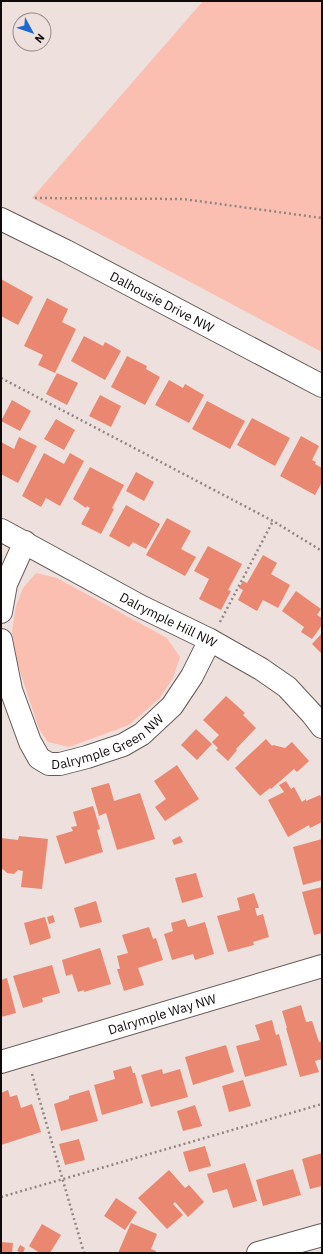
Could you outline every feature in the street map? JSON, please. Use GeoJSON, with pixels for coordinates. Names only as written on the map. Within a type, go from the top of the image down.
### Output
{"type":"FeatureCollection","features":[{"type":"Feature","properties":{"kind":"street","name":"Dalhousie Drive NW"},"geometry":{"type":"LineString","coordinates":[[1,219],[81,258],[322,386]]}},
{"type":"Feature","properties":{"kind":"street","name":"Dalrymple Hill NW"},"geometry":{"type":"LineString","coordinates":[[1,530],[140,606],[210,640],[261,669],[287,687],[322,727]]}},
{"type":"Feature","properties":{"kind":"street"},"geometry":{"type":"LineString","coordinates":[[1,612],[6,584],[25,542]]}},
{"type":"Feature","properties":{"kind":"street","name":"Dalrymple Green NW"},"geometry":{"type":"LineString","coordinates":[[1,640],[11,690],[30,742],[39,758],[49,764],[60,764],[87,757],[122,745],[142,734],[172,706],[192,676],[210,640]]}},
{"type":"Feature","properties":{"kind":"street","name":"Dalrymple Way NW"},"geometry":{"type":"LineString","coordinates":[[1,1062],[322,966]]}},
{"type":"Feature","properties":{"kind":"street"},"geometry":{"type":"LineString","coordinates":[[258,1253],[322,1235]]}},
{"type":"Feature","properties":{"kind":"path"},"geometry":{"type":"LineString","coordinates":[[35,198],[183,199],[322,218]]}},
{"type":"Feature","properties":{"kind":"path"},"geometry":{"type":"LineString","coordinates":[[1,378],[273,521],[322,551]]}},
{"type":"Feature","properties":{"kind":"path"},"geometry":{"type":"LineString","coordinates":[[210,640],[273,521]]}},
{"type":"Feature","properties":{"kind":"path"},"geometry":{"type":"LineString","coordinates":[[26,1054],[84,1253]]}},
{"type":"Feature","properties":{"kind":"path"},"geometry":{"type":"LineString","coordinates":[[1,1197],[322,1104]]}},
{"type":"Feature","properties":{"kind":"shaded area"},"geometry":{"type":"Polygon","coordinates":[[[203,1],[322,1],[322,352],[32,198],[203,1]]]}},
{"type":"Feature","properties":{"kind":"shaded area"},"geometry":{"type":"Polygon","coordinates":[[[36,573],[57,578],[167,638],[180,657],[173,678],[160,698],[129,725],[69,747],[48,742],[39,729],[18,665],[12,632],[16,606],[23,588],[36,573]]]}},
{"type":"Feature","properties":{"kind":"building"},"geometry":{"type":"Polygon","coordinates":[[[1,279],[33,297],[18,325],[1,316],[1,279]]]}},
{"type":"Feature","properties":{"kind":"building"},"geometry":{"type":"Polygon","coordinates":[[[47,298],[68,309],[62,322],[76,329],[55,373],[38,365],[43,355],[24,346],[47,298]]]}},
{"type":"Feature","properties":{"kind":"building"},"geometry":{"type":"Polygon","coordinates":[[[84,336],[103,346],[105,342],[121,351],[105,380],[71,361],[84,336]]]}},
{"type":"Feature","properties":{"kind":"building"},"geometry":{"type":"Polygon","coordinates":[[[127,356],[147,366],[146,369],[160,377],[145,405],[111,387],[127,356]]]}},
{"type":"Feature","properties":{"kind":"building"},"geometry":{"type":"Polygon","coordinates":[[[57,373],[78,383],[67,405],[46,394],[57,373]]]}},
{"type":"Feature","properties":{"kind":"building"},"geometry":{"type":"Polygon","coordinates":[[[169,380],[183,388],[185,384],[204,395],[189,423],[155,405],[169,380]]]}},
{"type":"Feature","properties":{"kind":"building"},"geometry":{"type":"Polygon","coordinates":[[[100,395],[121,406],[111,427],[89,416],[100,395]]]}},
{"type":"Feature","properties":{"kind":"building"},"geometry":{"type":"Polygon","coordinates":[[[12,400],[31,411],[20,431],[1,421],[12,400]]]}},
{"type":"Feature","properties":{"kind":"building"},"geometry":{"type":"Polygon","coordinates":[[[207,401],[245,421],[230,449],[192,429],[207,401]]]}},
{"type":"Feature","properties":{"kind":"building"},"geometry":{"type":"Polygon","coordinates":[[[252,418],[290,438],[275,466],[237,445],[252,418]]]}},
{"type":"Feature","properties":{"kind":"building"},"geometry":{"type":"Polygon","coordinates":[[[56,419],[75,430],[64,450],[44,439],[56,419]]]}},
{"type":"Feature","properties":{"kind":"building"},"geometry":{"type":"Polygon","coordinates":[[[301,436],[319,446],[312,460],[316,462],[315,464],[322,468],[322,482],[315,495],[280,476],[301,436]]]}},
{"type":"Feature","properties":{"kind":"building"},"geometry":{"type":"Polygon","coordinates":[[[19,437],[37,446],[18,483],[1,474],[1,442],[14,449],[19,437]]]}},
{"type":"Feature","properties":{"kind":"building"},"geometry":{"type":"Polygon","coordinates":[[[44,453],[64,464],[70,453],[84,461],[60,506],[46,498],[41,507],[22,496],[44,453]]]}},
{"type":"Feature","properties":{"kind":"building"},"geometry":{"type":"Polygon","coordinates":[[[90,467],[124,485],[101,534],[81,524],[90,508],[87,506],[86,508],[73,499],[90,467]]]}},
{"type":"Feature","properties":{"kind":"building"},"geometry":{"type":"Polygon","coordinates":[[[136,472],[154,482],[144,501],[126,491],[136,472]]]}},
{"type":"Feature","properties":{"kind":"building"},"geometry":{"type":"Polygon","coordinates":[[[126,505],[160,524],[146,549],[133,542],[129,547],[109,536],[126,505]]]}},
{"type":"Feature","properties":{"kind":"building"},"geometry":{"type":"Polygon","coordinates":[[[167,518],[191,531],[181,549],[196,557],[185,576],[146,555],[167,518]]]}},
{"type":"Feature","properties":{"kind":"building"},"geometry":{"type":"Polygon","coordinates":[[[208,546],[242,564],[228,590],[231,591],[221,610],[199,599],[209,579],[194,571],[208,546]]]}},
{"type":"Feature","properties":{"kind":"building"},"geometry":{"type":"Polygon","coordinates":[[[263,555],[277,563],[271,574],[290,585],[278,608],[263,600],[257,611],[238,600],[243,590],[239,588],[243,581],[247,583],[263,555]]]}},
{"type":"Feature","properties":{"kind":"building"},"geometry":{"type":"Polygon","coordinates":[[[296,591],[321,609],[317,615],[322,618],[322,625],[312,639],[301,632],[304,627],[282,611],[296,591]]]}},
{"type":"Feature","properties":{"kind":"building"},"geometry":{"type":"Polygon","coordinates":[[[322,633],[322,654],[312,644],[322,633]]]}},
{"type":"Feature","properties":{"kind":"building"},"geometry":{"type":"Polygon","coordinates":[[[226,696],[245,713],[243,715],[256,728],[236,749],[237,750],[228,761],[216,750],[218,748],[212,742],[219,735],[203,720],[226,696]]]}},
{"type":"Feature","properties":{"kind":"building"},"geometry":{"type":"Polygon","coordinates":[[[196,729],[212,744],[197,760],[181,745],[196,729]]]}},
{"type":"Feature","properties":{"kind":"building"},"geometry":{"type":"Polygon","coordinates":[[[266,739],[272,746],[285,748],[292,742],[309,761],[297,772],[294,769],[271,789],[270,788],[260,796],[235,768],[266,739]]]}},
{"type":"Feature","properties":{"kind":"building"},"geometry":{"type":"Polygon","coordinates":[[[177,765],[199,799],[165,821],[155,807],[166,799],[154,781],[177,765]]]}},
{"type":"Feature","properties":{"kind":"building"},"geometry":{"type":"Polygon","coordinates":[[[286,781],[291,789],[294,787],[302,802],[306,799],[306,801],[320,795],[322,799],[322,822],[310,828],[309,825],[288,837],[268,800],[284,792],[279,785],[286,781]]]}},
{"type":"Feature","properties":{"kind":"building"},"geometry":{"type":"Polygon","coordinates":[[[109,783],[114,801],[140,793],[155,839],[117,850],[106,813],[99,816],[91,788],[109,783]]]}},
{"type":"Feature","properties":{"kind":"building"},"geometry":{"type":"Polygon","coordinates":[[[93,806],[100,829],[97,830],[103,852],[65,864],[56,836],[73,831],[71,827],[77,826],[73,812],[93,806]]]}},
{"type":"Feature","properties":{"kind":"building"},"geometry":{"type":"Polygon","coordinates":[[[19,836],[48,839],[42,889],[21,887],[23,871],[18,870],[14,874],[7,873],[1,869],[1,838],[18,840],[19,836]]]}},
{"type":"Feature","properties":{"kind":"building"},"geometry":{"type":"Polygon","coordinates":[[[180,836],[183,842],[174,845],[172,840],[180,836]]]}},
{"type":"Feature","properties":{"kind":"building"},"geometry":{"type":"Polygon","coordinates":[[[322,839],[322,880],[303,885],[293,847],[322,839]]]}},
{"type":"Feature","properties":{"kind":"building"},"geometry":{"type":"Polygon","coordinates":[[[196,873],[203,897],[182,903],[175,878],[196,873]]]}},
{"type":"Feature","properties":{"kind":"building"},"geometry":{"type":"Polygon","coordinates":[[[322,887],[322,933],[314,935],[302,892],[322,887]]]}},
{"type":"Feature","properties":{"kind":"building"},"geometry":{"type":"Polygon","coordinates":[[[254,893],[259,908],[255,908],[257,916],[263,914],[269,937],[253,942],[254,945],[228,952],[217,916],[240,910],[237,898],[254,893]]]}},
{"type":"Feature","properties":{"kind":"building"},"geometry":{"type":"Polygon","coordinates":[[[96,901],[102,922],[80,928],[74,908],[96,901]]]}},
{"type":"Feature","properties":{"kind":"building"},"geometry":{"type":"Polygon","coordinates":[[[53,915],[55,922],[49,924],[47,917],[53,915]]]}},
{"type":"Feature","properties":{"kind":"building"},"geometry":{"type":"Polygon","coordinates":[[[45,917],[51,938],[30,945],[24,923],[45,917]]]}},
{"type":"Feature","properties":{"kind":"building"},"geometry":{"type":"Polygon","coordinates":[[[185,919],[188,927],[205,922],[214,954],[195,960],[193,954],[172,960],[164,934],[173,931],[171,923],[185,919]]]}},
{"type":"Feature","properties":{"kind":"building"},"geometry":{"type":"Polygon","coordinates":[[[149,927],[153,939],[156,938],[163,960],[138,968],[144,985],[124,991],[117,969],[120,969],[117,956],[128,953],[122,935],[149,927]]]}},
{"type":"Feature","properties":{"kind":"building"},"geometry":{"type":"Polygon","coordinates":[[[100,948],[111,984],[84,992],[84,990],[78,992],[72,974],[66,976],[62,960],[100,948]]]}},
{"type":"Feature","properties":{"kind":"building"},"geometry":{"type":"Polygon","coordinates":[[[52,965],[60,993],[42,998],[43,1002],[23,1008],[13,976],[52,965]]]}},
{"type":"Feature","properties":{"kind":"building"},"geometry":{"type":"Polygon","coordinates":[[[7,978],[16,1013],[1,1017],[1,980],[7,978]]]}},
{"type":"Feature","properties":{"kind":"building"},"geometry":{"type":"Polygon","coordinates":[[[301,1005],[306,1022],[312,1021],[319,1042],[322,1041],[322,1059],[315,1061],[319,1072],[300,1077],[282,1011],[301,1005]]]}},
{"type":"Feature","properties":{"kind":"building"},"geometry":{"type":"Polygon","coordinates":[[[272,1020],[276,1035],[279,1034],[287,1065],[245,1077],[236,1046],[260,1040],[255,1025],[272,1020]]]}},
{"type":"Feature","properties":{"kind":"building"},"geometry":{"type":"Polygon","coordinates":[[[226,1045],[234,1072],[193,1085],[185,1057],[226,1045]]]}},
{"type":"Feature","properties":{"kind":"building"},"geometry":{"type":"Polygon","coordinates":[[[131,1066],[133,1073],[135,1073],[143,1103],[102,1115],[94,1085],[115,1079],[113,1071],[131,1066]]]}},
{"type":"Feature","properties":{"kind":"building"},"geometry":{"type":"Polygon","coordinates":[[[162,1069],[163,1074],[180,1069],[188,1097],[151,1107],[141,1075],[162,1069]]]}},
{"type":"Feature","properties":{"kind":"building"},"geometry":{"type":"Polygon","coordinates":[[[243,1080],[251,1106],[229,1112],[222,1086],[243,1080]]]}},
{"type":"Feature","properties":{"kind":"building"},"geometry":{"type":"Polygon","coordinates":[[[8,1090],[10,1097],[17,1095],[21,1108],[32,1104],[41,1132],[1,1145],[1,1093],[8,1090]]]}},
{"type":"Feature","properties":{"kind":"building"},"geometry":{"type":"Polygon","coordinates":[[[89,1090],[98,1121],[61,1131],[54,1104],[69,1099],[69,1096],[89,1090]]]}},
{"type":"Feature","properties":{"kind":"building"},"geometry":{"type":"Polygon","coordinates":[[[195,1105],[202,1126],[183,1131],[177,1111],[195,1105]]]}},
{"type":"Feature","properties":{"kind":"building"},"geometry":{"type":"Polygon","coordinates":[[[79,1139],[85,1160],[65,1165],[59,1144],[79,1139]]]}},
{"type":"Feature","properties":{"kind":"building"},"geometry":{"type":"Polygon","coordinates":[[[205,1146],[211,1166],[189,1172],[183,1152],[205,1146]]]}},
{"type":"Feature","properties":{"kind":"building"},"geometry":{"type":"Polygon","coordinates":[[[322,1153],[322,1186],[310,1189],[302,1159],[322,1153]]]}},
{"type":"Feature","properties":{"kind":"building"},"geometry":{"type":"Polygon","coordinates":[[[245,1163],[257,1201],[233,1208],[227,1189],[213,1193],[207,1174],[245,1163]]]}},
{"type":"Feature","properties":{"kind":"building"},"geometry":{"type":"Polygon","coordinates":[[[293,1169],[301,1195],[263,1206],[256,1180],[293,1169]]]}},
{"type":"Feature","properties":{"kind":"building"},"geometry":{"type":"Polygon","coordinates":[[[169,1170],[185,1188],[189,1185],[204,1202],[188,1217],[175,1202],[173,1204],[183,1215],[167,1229],[138,1198],[169,1170]]]}},
{"type":"Feature","properties":{"kind":"building"},"geometry":{"type":"Polygon","coordinates":[[[116,1198],[137,1212],[125,1230],[104,1216],[116,1198]]]}},
{"type":"Feature","properties":{"kind":"building"},"geometry":{"type":"Polygon","coordinates":[[[131,1223],[157,1234],[151,1249],[156,1251],[155,1253],[118,1253],[131,1223]]]}},
{"type":"Feature","properties":{"kind":"building"},"geometry":{"type":"Polygon","coordinates":[[[42,1224],[61,1235],[50,1253],[40,1253],[29,1246],[42,1224]]]}},
{"type":"Feature","properties":{"kind":"building"},"geometry":{"type":"Polygon","coordinates":[[[1,1242],[13,1243],[12,1253],[1,1253],[1,1242]]]}},
{"type":"Feature","properties":{"kind":"building"},"geometry":{"type":"Polygon","coordinates":[[[20,1245],[25,1248],[23,1253],[17,1251],[20,1245]]]}}]}
